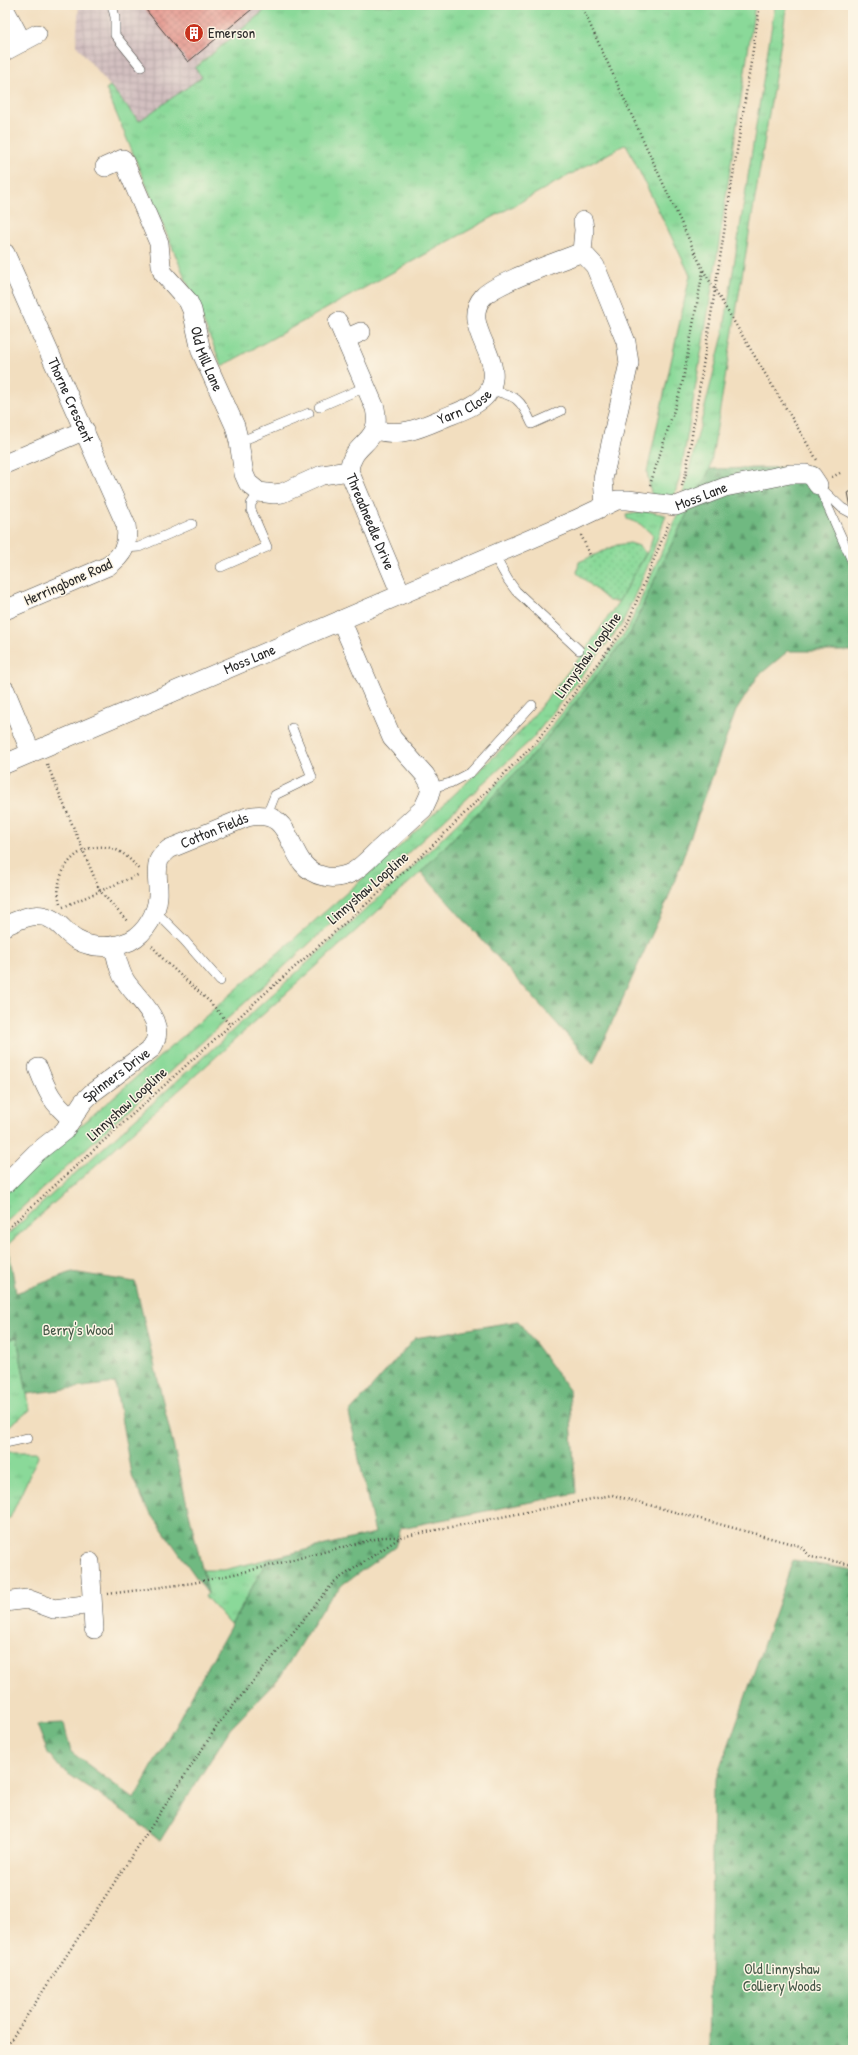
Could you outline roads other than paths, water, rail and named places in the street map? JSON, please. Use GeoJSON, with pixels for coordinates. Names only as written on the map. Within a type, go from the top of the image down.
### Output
{"type":"FeatureCollection","features":[{"type":"Feature","properties":{"kind":"street"},"geometry":{"type":"LineString","coordinates":[[5,10],[30,38],[5,51]]}},
{"type":"Feature","properties":{"kind":"street","name":"Old Mill Lane"},"geometry":{"type":"LineString","coordinates":[[105,167],[123,159],[159,242],[163,273],[188,301],[192,310],[202,351],[235,426],[244,474],[248,483],[258,492]]}},
{"type":"Feature","properties":{"kind":"street"},"geometry":{"type":"LineString","coordinates":[[583,221],[584,230],[582,252],[595,266],[626,342],[629,363],[602,479],[605,505]]}},
{"type":"Feature","properties":{"kind":"street","name":"Yarn Close"},"geometry":{"type":"LineString","coordinates":[[375,430],[404,433],[418,429],[476,403],[487,394],[493,380],[493,364],[477,326],[476,308],[483,296],[498,286],[582,252]]}},
{"type":"Feature","properties":{"kind":"street","name":"Thorne Crescent"},"geometry":{"type":"LineString","coordinates":[[5,254],[85,430],[126,525],[128,538],[126,548]]}},
{"type":"Feature","properties":{"kind":"street"},"geometry":{"type":"LineString","coordinates":[[348,331],[365,387],[375,408],[377,418],[375,430]]}},
{"type":"Feature","properties":{"kind":"street"},"geometry":{"type":"LineString","coordinates":[[5,464],[85,430]]}},
{"type":"Feature","properties":{"kind":"street","name":"Threadneedle Drive"},"geometry":{"type":"LineString","coordinates":[[375,430],[371,438],[353,455],[349,471],[401,594]]}},
{"type":"Feature","properties":{"kind":"street"},"geometry":{"type":"LineString","coordinates":[[258,492],[266,494],[282,493],[322,475],[349,471]]}},
{"type":"Feature","properties":{"kind":"street","name":"Moss Lane"},"geometry":{"type":"LineString","coordinates":[[5,764],[494,555],[617,500],[676,506],[726,487],[790,474],[806,474],[812,476],[818,485]]}},
{"type":"Feature","properties":{"kind":"street","name":"Herringbone Road"},"geometry":{"type":"LineString","coordinates":[[5,610],[108,566],[118,559],[126,548]]}},
{"type":"Feature","properties":{"kind":"street"},"geometry":{"type":"LineString","coordinates":[[341,620],[392,738],[425,775],[431,788]]}},
{"type":"Feature","properties":{"kind":"street"},"geometry":{"type":"LineString","coordinates":[[5,690],[36,751]]}},
{"type":"Feature","properties":{"kind":"street","name":"Cotton Fields"},"geometry":{"type":"LineString","coordinates":[[5,926],[21,919],[35,916],[48,917],[77,940],[95,946],[114,947],[131,940],[140,933],[154,915],[158,897],[157,870],[160,859],[169,849],[247,817],[267,815],[276,819],[283,825],[304,866],[319,875],[337,877],[358,869],[423,809],[427,802],[431,788]]}},
{"type":"Feature","properties":{"kind":"street","name":"Spinners Drive"},"geometry":{"type":"LineString","coordinates":[[5,1184],[36,1153],[64,1131],[83,1102],[92,1093],[151,1049],[158,1035],[157,1026],[153,1016],[126,982],[120,971],[114,947]]}},
{"type":"Feature","properties":{"kind":"street"},"geometry":{"type":"LineString","coordinates":[[38,1068],[50,1097],[58,1108],[72,1119]]}},
{"type":"Feature","properties":{"kind":"street"},"geometry":{"type":"LineString","coordinates":[[90,1562],[94,1630]]}},
{"type":"Feature","properties":{"kind":"street"},"geometry":{"type":"LineString","coordinates":[[5,1602],[27,1599],[54,1609],[92,1600]]}},
{"type":"Feature","properties":{"kind":"lane"},"geometry":{"type":"LineString","coordinates":[[112,5],[115,17],[115,35],[140,67]]}},
{"type":"Feature","properties":{"kind":"lane"},"geometry":{"type":"LineString","coordinates":[[319,407],[365,387]]}},
{"type":"Feature","properties":{"kind":"lane"},"geometry":{"type":"LineString","coordinates":[[489,390],[509,394],[519,400],[525,407],[532,424],[562,411]]}},
{"type":"Feature","properties":{"kind":"lane"},"geometry":{"type":"LineString","coordinates":[[239,442],[309,413]]}},
{"type":"Feature","properties":{"kind":"lane"},"geometry":{"type":"LineString","coordinates":[[818,485],[842,508],[853,514]]}},
{"type":"Feature","properties":{"kind":"lane"},"geometry":{"type":"LineString","coordinates":[[818,485],[853,563]]}},
{"type":"Feature","properties":{"kind":"lane"},"geometry":{"type":"LineString","coordinates":[[221,567],[267,547],[251,510],[251,504],[258,492]]}},
{"type":"Feature","properties":{"kind":"lane"},"geometry":{"type":"LineString","coordinates":[[126,548],[139,546],[192,524]]}},
{"type":"Feature","properties":{"kind":"lane"},"geometry":{"type":"LineString","coordinates":[[494,555],[516,591],[579,650]]}},
{"type":"Feature","properties":{"kind":"lane"},"geometry":{"type":"LineString","coordinates":[[431,788],[450,783],[471,772],[532,705]]}},
{"type":"Feature","properties":{"kind":"lane"},"geometry":{"type":"LineString","coordinates":[[267,815],[275,795],[312,777],[292,728]]}},
{"type":"Feature","properties":{"kind":"lane"},"geometry":{"type":"LineString","coordinates":[[155,911],[184,940],[220,981]]}},
{"type":"Feature","properties":{"kind":"lane"},"geometry":{"type":"LineString","coordinates":[[5,1443],[28,1438]]}},
{"type":"Feature","properties":{"kind":"place","name":"Emerson"},"geometry":{"type":"Point","coordinates":[194,33]}},
{"type":"Feature","properties":{"kind":"park label","name":"Berry's Wood"},"geometry":{"type":"Point","coordinates":[78,1330]}},
{"type":"Feature","properties":{"kind":"park label","name":"Old Linnyshaw Colliery Woods"},"geometry":{"type":"Point","coordinates":[782,1978]}}]}
